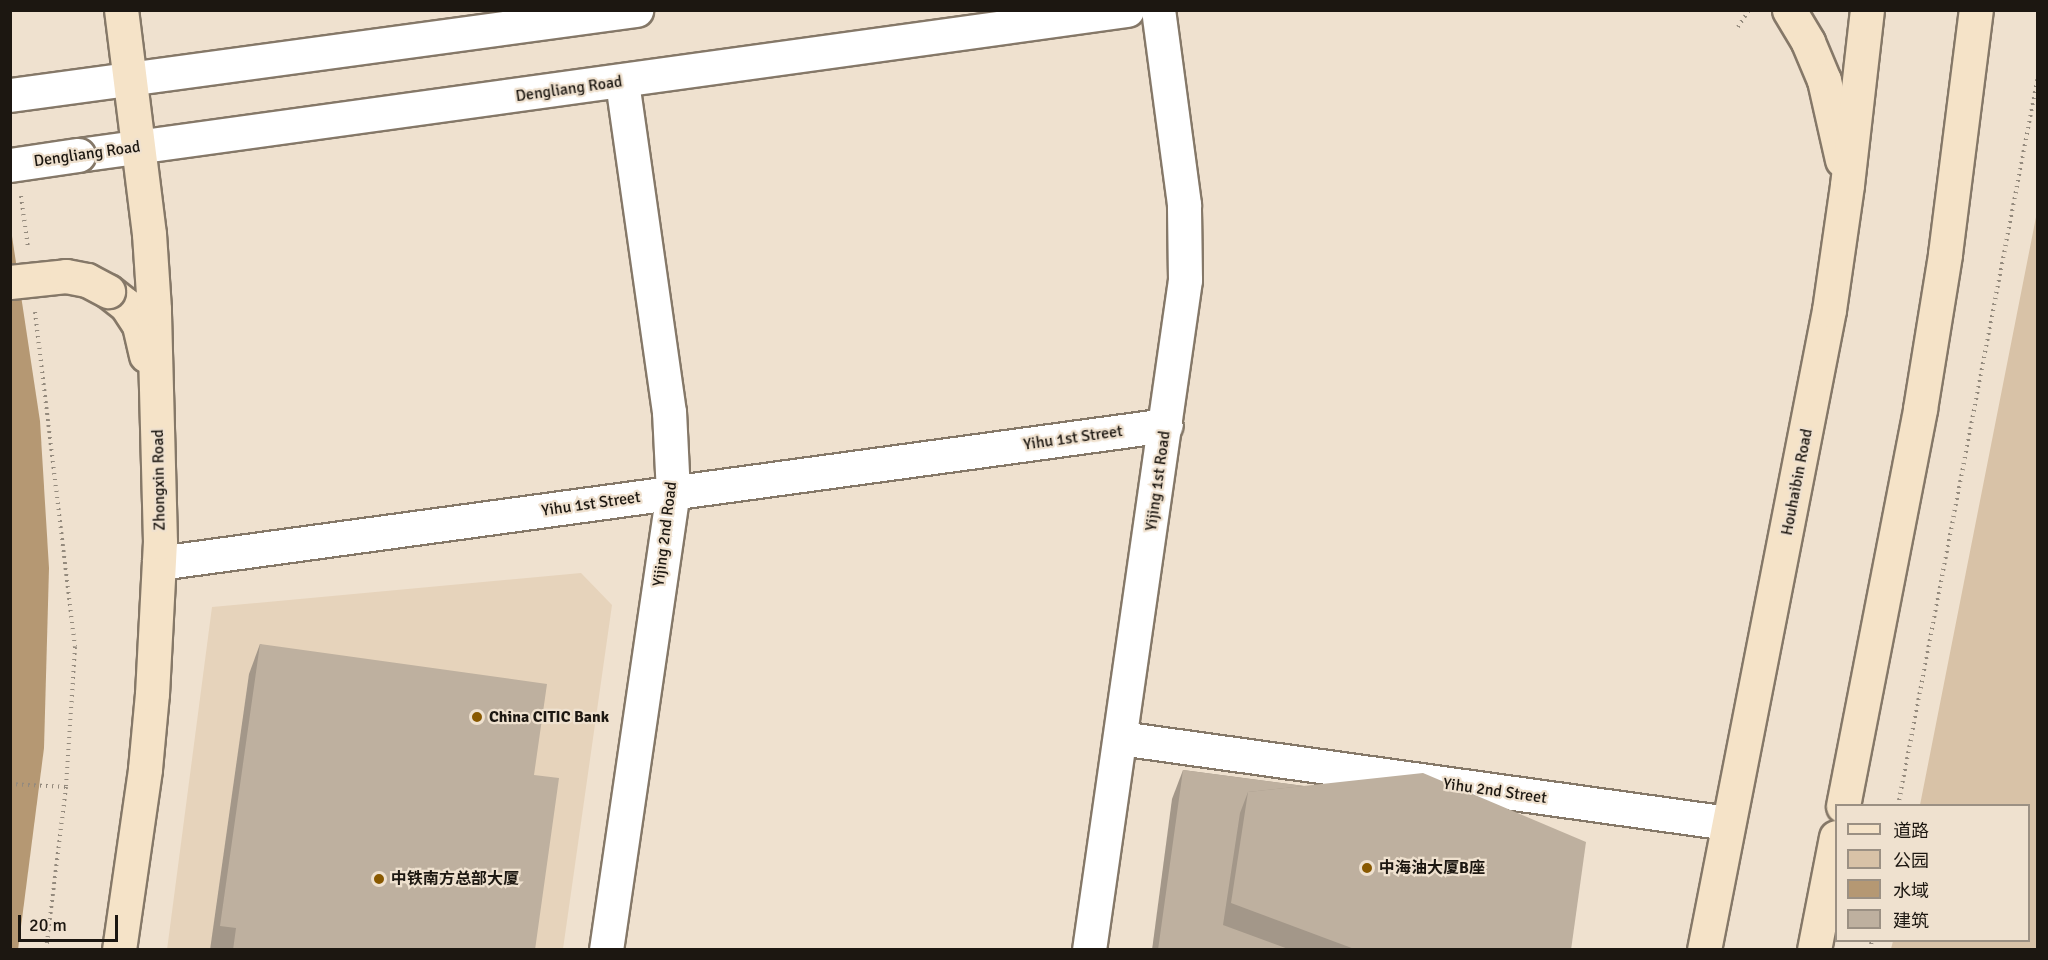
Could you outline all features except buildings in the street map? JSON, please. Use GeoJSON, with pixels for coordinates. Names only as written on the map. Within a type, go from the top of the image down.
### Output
{"type":"FeatureCollection","features":[{"type":"Feature","properties":{"kind":"main road","name":"Zhongxin Road"},"geometry":{"type":"LineString","coordinates":[[119,950],[145,769],[154,670],[159,563],[154,309],[138,146],[121,10]]}},
{"type":"Feature","properties":{"kind":"main road"},"geometry":{"type":"LineString","coordinates":[[1789,10],[1808,42],[1824,80],[1847,185]]}},
{"type":"Feature","properties":{"kind":"main road","name":"Houhaibin Road"},"geometry":{"type":"LineString","coordinates":[[1704,950],[1804,446],[1847,185],[1867,10]]}},
{"type":"Feature","properties":{"kind":"main road"},"geometry":{"type":"LineString","coordinates":[[1843,804],[1920,409],[1945,254],[1976,10]]}},
{"type":"Feature","properties":{"kind":"main road"},"geometry":{"type":"LineString","coordinates":[[1973,44],[1994,10]]}},
{"type":"Feature","properties":{"kind":"main road"},"geometry":{"type":"LineString","coordinates":[[20,270],[87,280],[108,291],[126,305],[139,324],[158,434]]}},
{"type":"Feature","properties":{"kind":"main road"},"geometry":{"type":"LineString","coordinates":[[1814,950],[1835,842]]}},
{"type":"Feature","properties":{"kind":"street","name":"Dengliang Road"},"geometry":{"type":"LineString","coordinates":[[15,176],[78,156],[138,146],[1127,10]]}},
{"type":"Feature","properties":{"kind":"street","name":"Yijing 1st Road"},"geometry":{"type":"LineString","coordinates":[[1089,950],[1185,280],[1186,238],[1158,10]]}},
{"type":"Feature","properties":{"kind":"street"},"geometry":{"type":"LineString","coordinates":[[10,95],[619,12]]}},
{"type":"Feature","properties":{"kind":"street","name":"Yijing 2nd Road"},"geometry":{"type":"LineString","coordinates":[[606,950],[673,493],[666,389],[622,81]]}},
{"type":"Feature","properties":{"kind":"street","name":"Yihu 1st Street"},"geometry":{"type":"LineString","coordinates":[[159,563],[1166,425]]}},
{"type":"Feature","properties":{"kind":"street","name":"Yihu 2nd Street"},"geometry":{"type":"LineString","coordinates":[[1120,738],[1728,823]]}},
{"type":"Feature","properties":{"kind":"path"},"geometry":{"type":"LineString","coordinates":[[1738,27],[1749,10]]}},
{"type":"Feature","properties":{"kind":"path"},"geometry":{"type":"LineString","coordinates":[[1898,804],[2037,76]]}},
{"type":"Feature","properties":{"kind":"path"},"geometry":{"type":"LineString","coordinates":[[15,176],[20,270]]}},
{"type":"Feature","properties":{"kind":"path"},"geometry":{"type":"LineString","coordinates":[[34,305],[75,647],[66,786],[46,950]]}},
{"type":"Feature","properties":{"kind":"path"},"geometry":{"type":"LineString","coordinates":[[10,784],[66,786]]}},
{"type":"Feature","properties":{"kind":"shaded area"},"geometry":{"type":"Polygon","coordinates":[[[581,573],[612,605],[563,949],[167,950],[212,607],[581,573]]]}},
{"type":"Feature","properties":{"kind":"green space"},"geometry":{"type":"Polygon","coordinates":[[[2037,212],[2037,949],[1891,949],[1893,942],[2030,942],[2030,804],[1920,804],[2037,212]]]}},
{"type":"Feature","properties":{"kind":"water"},"geometry":{"type":"Polygon","coordinates":[[[10,223],[40,421],[49,568],[44,748],[18,950],[10,949],[10,223]]]}},
{"type":"Feature","properties":{"kind":"place","name":"China CITIC Bank"},"geometry":{"type":"Point","coordinates":[477,717]}},
{"type":"Feature","properties":{"kind":"place","name":"中海油大厦B座"},"geometry":{"type":"Point","coordinates":[1367,868]}},
{"type":"Feature","properties":{"kind":"place","name":"中铁南方总部大厦"},"geometry":{"type":"Point","coordinates":[379,879]}}]}
